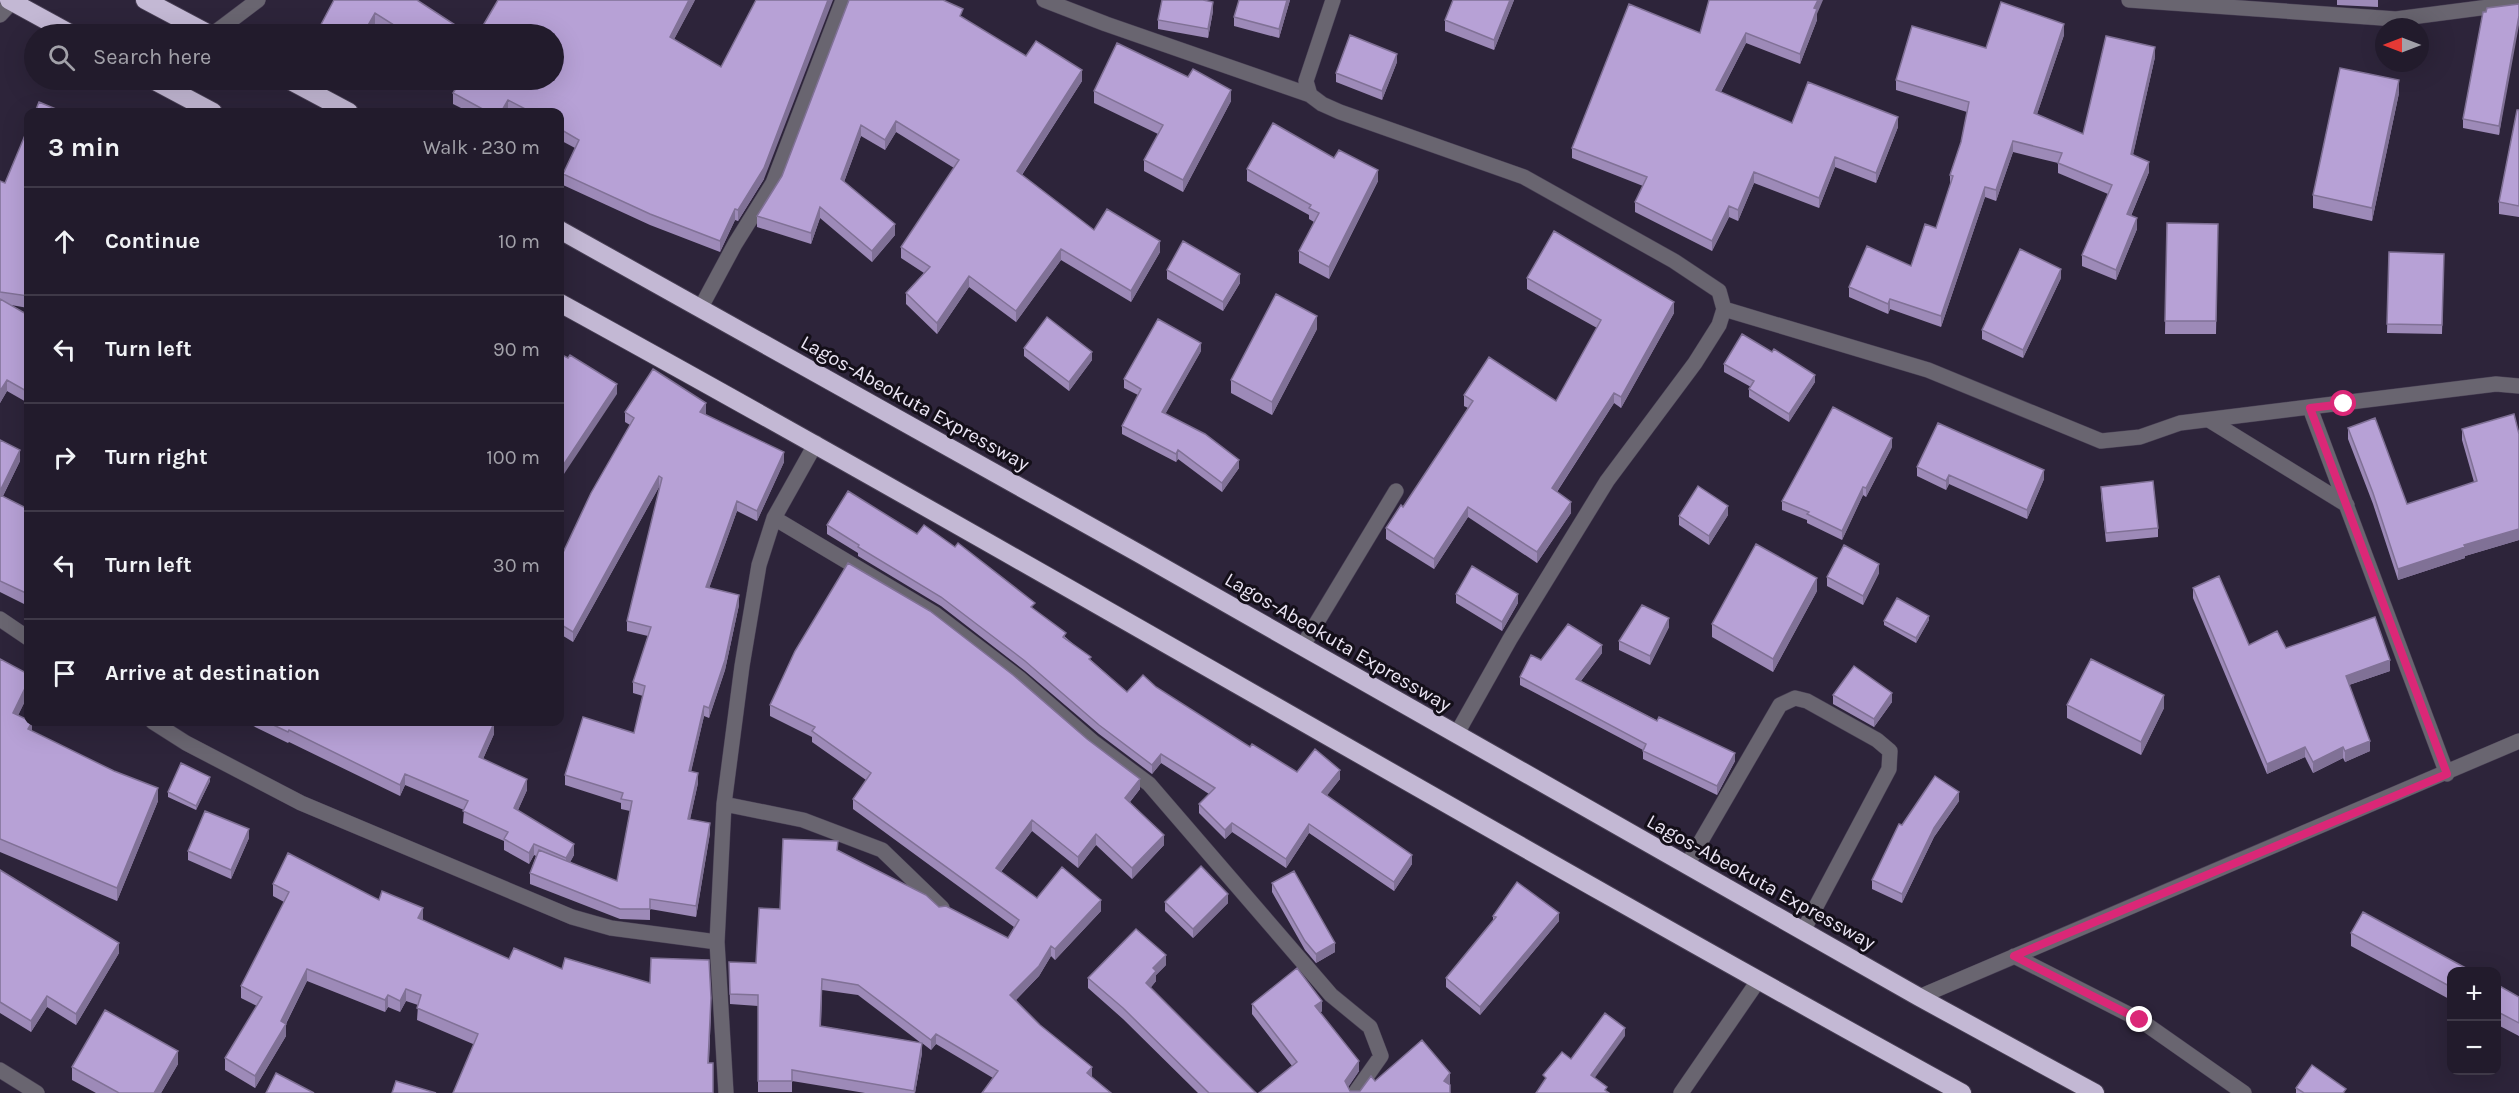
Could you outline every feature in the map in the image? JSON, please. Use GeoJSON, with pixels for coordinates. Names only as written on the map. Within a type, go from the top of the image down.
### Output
{"type":"FeatureCollection","features":[{"type":"Feature","properties":{"kind":"highway"},"geometry":{"type":"LineString","coordinates":[[145,0],[192,24]]}},
{"type":"Feature","properties":{"kind":"highway"},"geometry":{"type":"LineString","coordinates":[[7,6],[48,24]]}},
{"type":"Feature","properties":{"kind":"highway"},"geometry":{"type":"LineString","coordinates":[[172,90],[206,108]]}},
{"type":"Feature","properties":{"kind":"highway"},"geometry":{"type":"LineString","coordinates":[[308,90],[342,108]]}},
{"type":"Feature","properties":{"kind":"highway","name":"Lagos-Abeokuta Expressway"},"geometry":{"type":"LineString","coordinates":[[564,232],[1138,553],[1918,997],[2094,1093]]}},
{"type":"Feature","properties":{"kind":"highway"},"geometry":{"type":"LineString","coordinates":[[564,305],[816,443],[1758,981],[1962,1093]]}},
{"type":"Feature","properties":{"kind":"street"},"geometry":{"type":"LineString","coordinates":[[225,24],[258,0]]}},
{"type":"Feature","properties":{"kind":"street"},"geometry":{"type":"LineString","coordinates":[[700,309],[735,244],[773,183],[843,0]]}},
{"type":"Feature","properties":{"kind":"street"},"geometry":{"type":"LineString","coordinates":[[1044,0],[1310,95],[1322,104],[1340,112],[1524,177],[1674,261],[1719,291],[1724,309],[1719,325],[1695,363],[1607,481],[1510,639],[1456,735]]}},
{"type":"Feature","properties":{"kind":"street"},"geometry":{"type":"LineString","coordinates":[[1310,95],[1306,81],[1334,0]]}},
{"type":"Feature","properties":{"kind":"street"},"geometry":{"type":"LineString","coordinates":[[2130,0],[2396,19],[2519,3]]}},
{"type":"Feature","properties":{"kind":"street"},"geometry":{"type":"LineString","coordinates":[[1724,309],[1928,370],[2101,441],[2140,437],[2180,423],[2496,384],[2519,386]]}},
{"type":"Feature","properties":{"kind":"street"},"geometry":{"type":"LineString","coordinates":[[2310,408],[2447,774]]}},
{"type":"Feature","properties":{"kind":"street"},"geometry":{"type":"LineString","coordinates":[[2209,420],[2347,505]]}},
{"type":"Feature","properties":{"kind":"street"},"geometry":{"type":"LineString","coordinates":[[726,1093],[717,942],[724,804],[759,566],[774,518],[816,443]]}},
{"type":"Feature","properties":{"kind":"street"},"geometry":{"type":"LineString","coordinates":[[1302,647],[1396,491]]}},
{"type":"Feature","properties":{"kind":"street"},"geometry":{"type":"LineString","coordinates":[[774,518],[935,614],[1019,678],[1093,742],[1149,784],[1332,995],[1370,1027],[1381,1056],[1354,1093]]}},
{"type":"Feature","properties":{"kind":"street"},"geometry":{"type":"LineString","coordinates":[[0,619],[24,635]]}},
{"type":"Feature","properties":{"kind":"street"},"geometry":{"type":"LineString","coordinates":[[1687,866],[1780,705],[1795,698],[1807,701],[1877,740],[1890,751],[1889,770],[1803,931]]}},
{"type":"Feature","properties":{"kind":"street"},"geometry":{"type":"LineString","coordinates":[[159,726],[186,743],[301,803],[572,917],[611,928],[717,942]]}},
{"type":"Feature","properties":{"kind":"street"},"geometry":{"type":"LineString","coordinates":[[1918,997],[2447,774],[2519,741]]}},
{"type":"Feature","properties":{"kind":"street"},"geometry":{"type":"LineString","coordinates":[[724,804],[803,820],[882,850],[942,908]]}},
{"type":"Feature","properties":{"kind":"street"},"geometry":{"type":"LineString","coordinates":[[2014,956],[2140,1020],[2244,1093]]}},
{"type":"Feature","properties":{"kind":"street"},"geometry":{"type":"LineString","coordinates":[[1681,1093],[1758,981]]}},
{"type":"Feature","properties":{"kind":"street"},"geometry":{"type":"LineString","coordinates":[[0,1070],[37,1093]]}},
{"type":"Feature","properties":{"kind":"building"},"geometry":{"type":"Polygon","coordinates":[[[334,0],[417,0],[454,24],[392,24],[375,13],[369,24],[321,24],[334,0]]]}},
{"type":"Feature","properties":{"kind":"building"},"geometry":{"type":"Polygon","coordinates":[[[498,0],[689,0],[670,37],[721,67],[756,0],[828,0],[764,168],[738,210],[735,209],[720,241],[650,214],[564,174],[579,140],[564,131],[564,108],[523,108],[508,100],[503,108],[481,108],[453,93],[455,90],[564,90],[564,24],[484,24],[498,0]]]}},
{"type":"Feature","properties":{"kind":"building"},"geometry":{"type":"Polygon","coordinates":[[[849,0],[943,0],[963,9],[960,16],[1026,56],[1036,41],[1082,70],[1017,171],[1094,230],[1107,209],[1160,241],[1131,291],[1061,249],[1016,311],[969,276],[937,323],[906,293],[930,267],[901,247],[959,160],[896,121],[885,140],[861,125],[841,179],[895,224],[872,251],[820,207],[811,233],[757,216],[782,176],[849,0]]]}},
{"type":"Feature","properties":{"kind":"building"},"geometry":{"type":"Polygon","coordinates":[[[1162,0],[1213,2],[1208,29],[1158,20],[1162,0]]]}},
{"type":"Feature","properties":{"kind":"building"},"geometry":{"type":"Polygon","coordinates":[[[1239,0],[1287,0],[1279,29],[1234,17],[1239,0]]]}},
{"type":"Feature","properties":{"kind":"building"},"geometry":{"type":"Polygon","coordinates":[[[1453,0],[1510,0],[1494,40],[1445,20],[1453,0]]]}},
{"type":"Feature","properties":{"kind":"building"},"geometry":{"type":"Polygon","coordinates":[[[1709,0],[1818,0],[1814,8],[1817,9],[1800,54],[1746,33],[1716,90],[1792,123],[1808,82],[1898,117],[1876,173],[1835,157],[1819,198],[1754,172],[1738,210],[1729,206],[1712,241],[1635,202],[1647,177],[1572,148],[1629,4],[1700,33],[1709,0]]]}},
{"type":"Feature","properties":{"kind":"building"},"geometry":{"type":"Polygon","coordinates":[[[2001,2],[2064,24],[2034,113],[2083,134],[2106,36],[2155,47],[2131,154],[2149,162],[2127,214],[2137,218],[2116,270],[2082,255],[2112,185],[2058,163],[2062,153],[2013,141],[1996,190],[1985,187],[1941,316],[1890,299],[1888,304],[1849,287],[1867,246],[1911,266],[1925,224],[1936,228],[1953,176],[1950,175],[1961,142],[1969,102],[1896,80],[1912,26],[1986,48],[2001,2]]]}},
{"type":"Feature","properties":{"kind":"building"},"geometry":{"type":"Polygon","coordinates":[[[2519,4],[2519,16],[2499,126],[2463,119],[2483,12],[2486,12],[2487,8],[2519,4]]]}},
{"type":"Feature","properties":{"kind":"building"},"geometry":{"type":"Polygon","coordinates":[[[1350,35],[1397,54],[1382,91],[1336,73],[1350,35]]]}},
{"type":"Feature","properties":{"kind":"building"},"geometry":{"type":"Polygon","coordinates":[[[1117,43],[1188,77],[1193,69],[1231,90],[1183,180],[1144,160],[1163,125],[1094,91],[1117,43]]]}},
{"type":"Feature","properties":{"kind":"building"},"geometry":{"type":"Polygon","coordinates":[[[2340,68],[2399,80],[2372,208],[2313,195],[2340,68]]]}},
{"type":"Feature","properties":{"kind":"building"},"geometry":{"type":"Polygon","coordinates":[[[39,102],[53,108],[37,108],[39,102]]]}},
{"type":"Feature","properties":{"kind":"building"},"geometry":{"type":"Polygon","coordinates":[[[2517,110],[2519,110],[2519,206],[2499,202],[2517,110]]]}},
{"type":"Feature","properties":{"kind":"building"},"geometry":{"type":"Polygon","coordinates":[[[1273,123],[1334,158],[1339,150],[1378,170],[1329,267],[1299,251],[1319,213],[1309,208],[1311,205],[1247,169],[1273,123]]]}},
{"type":"Feature","properties":{"kind":"building"},"geometry":{"type":"Polygon","coordinates":[[[24,138],[24,295],[0,292],[0,181],[5,183],[24,138]]]}},
{"type":"Feature","properties":{"kind":"building"},"geometry":{"type":"Polygon","coordinates":[[[2167,223],[2218,224],[2216,321],[2165,321],[2167,223]]]}},
{"type":"Feature","properties":{"kind":"building"},"geometry":{"type":"Polygon","coordinates":[[[1554,231],[1674,302],[1621,397],[1614,393],[1552,488],[1571,502],[1537,552],[1468,507],[1434,559],[1386,528],[1401,505],[1403,507],[1473,401],[1464,395],[1489,357],[1556,401],[1601,320],[1527,278],[1554,231]]]}},
{"type":"Feature","properties":{"kind":"building"},"geometry":{"type":"Polygon","coordinates":[[[1183,241],[1240,274],[1223,302],[1167,270],[1183,241]]]}},
{"type":"Feature","properties":{"kind":"building"},"geometry":{"type":"Polygon","coordinates":[[[2020,249],[2061,269],[2023,350],[1982,330],[2020,249]]]}},
{"type":"Feature","properties":{"kind":"building"},"geometry":{"type":"Polygon","coordinates":[[[2389,252],[2444,254],[2442,325],[2387,324],[2389,252]]]}},
{"type":"Feature","properties":{"kind":"building"},"geometry":{"type":"Polygon","coordinates":[[[1276,294],[1317,316],[1272,402],[1231,380],[1276,294]]]}},
{"type":"Feature","properties":{"kind":"building"},"geometry":{"type":"Polygon","coordinates":[[[0,299],[24,313],[24,390],[7,380],[0,391],[0,299]]]}},
{"type":"Feature","properties":{"kind":"building"},"geometry":{"type":"Polygon","coordinates":[[[1047,317],[1092,352],[1069,382],[1024,348],[1047,317]]]}},
{"type":"Feature","properties":{"kind":"building"},"geometry":{"type":"Polygon","coordinates":[[[1158,319],[1201,343],[1162,412],[1205,434],[1239,460],[1222,483],[1178,450],[1176,454],[1122,426],[1141,389],[1124,379],[1158,319]]]}},
{"type":"Feature","properties":{"kind":"building"},"geometry":{"type":"Polygon","coordinates":[[[1742,334],[1772,352],[1774,349],[1815,375],[1789,414],[1749,389],[1754,381],[1724,364],[1742,334]]]}},
{"type":"Feature","properties":{"kind":"building"},"geometry":{"type":"Polygon","coordinates":[[[570,355],[617,384],[564,464],[564,356],[568,358],[570,355]]]}},
{"type":"Feature","properties":{"kind":"building"},"geometry":{"type":"Polygon","coordinates":[[[653,369],[706,403],[700,412],[784,452],[757,511],[737,501],[706,587],[739,595],[725,660],[709,708],[704,706],[689,771],[698,773],[688,819],[710,823],[696,906],[650,899],[650,909],[620,909],[530,873],[539,850],[617,881],[632,801],[621,799],[623,793],[565,775],[583,717],[634,733],[645,686],[633,682],[651,627],[627,621],[662,478],[659,476],[573,632],[564,626],[564,550],[591,493],[634,418],[625,412],[653,369]]]}},
{"type":"Feature","properties":{"kind":"building"},"geometry":{"type":"Polygon","coordinates":[[[1833,407],[1892,438],[1866,488],[1863,487],[1842,531],[1807,514],[1809,512],[1782,501],[1833,407]]]}},
{"type":"Feature","properties":{"kind":"building"},"geometry":{"type":"Polygon","coordinates":[[[2514,414],[2519,434],[2519,529],[2464,545],[2465,547],[2398,569],[2373,493],[2348,428],[2375,418],[2407,504],[2477,481],[2462,429],[2514,414]]]}},
{"type":"Feature","properties":{"kind":"building"},"geometry":{"type":"Polygon","coordinates":[[[1938,423],[2044,470],[2027,510],[1949,475],[1946,481],[1917,467],[1938,423]]]}},
{"type":"Feature","properties":{"kind":"building"},"geometry":{"type":"Polygon","coordinates":[[[0,440],[20,450],[0,491],[0,440]]]}},
{"type":"Feature","properties":{"kind":"building"},"geometry":{"type":"Polygon","coordinates":[[[2153,481],[2158,528],[2106,533],[2101,487],[2153,481]]]}},
{"type":"Feature","properties":{"kind":"building"},"geometry":{"type":"Polygon","coordinates":[[[1698,486],[1728,506],[1709,536],[1679,516],[1698,486]]]}},
{"type":"Feature","properties":{"kind":"building"},"geometry":{"type":"Polygon","coordinates":[[[848,491],[917,534],[924,525],[955,547],[958,543],[1035,603],[1031,607],[1066,633],[1063,637],[1091,657],[1089,659],[1127,692],[1143,675],[1156,687],[1250,747],[1252,744],[1297,772],[1315,749],[1340,770],[1322,792],[1412,855],[1394,882],[1309,824],[1286,859],[1232,823],[1225,830],[1199,804],[1215,788],[1161,754],[1152,765],[1099,725],[1025,661],[941,597],[858,547],[859,545],[827,525],[848,491]]]}},
{"type":"Feature","properties":{"kind":"building"},"geometry":{"type":"Polygon","coordinates":[[[0,495],[24,507],[24,592],[0,581],[0,495]]]}},
{"type":"Feature","properties":{"kind":"building"},"geometry":{"type":"Polygon","coordinates":[[[1756,544],[1817,578],[1773,659],[1712,624],[1756,544]]]}},
{"type":"Feature","properties":{"kind":"building"},"geometry":{"type":"Polygon","coordinates":[[[1844,545],[1879,564],[1863,596],[1827,577],[1844,545]]]}},
{"type":"Feature","properties":{"kind":"building"},"geometry":{"type":"Polygon","coordinates":[[[848,563],[930,611],[1013,675],[1087,739],[1140,779],[1125,798],[1164,835],[1132,868],[1096,834],[1078,857],[1032,820],[996,868],[1037,898],[1062,867],[1101,900],[1055,949],[1051,946],[1039,966],[1010,995],[1040,1025],[1092,1067],[1087,1073],[1111,1093],[982,1093],[998,1071],[936,1034],[931,1040],[858,985],[822,979],[820,1026],[922,1043],[914,1091],[792,1070],[792,1081],[758,1081],[758,995],[730,994],[729,962],[756,963],[759,908],[780,909],[783,839],[838,841],[837,850],[926,895],[939,907],[946,906],[1008,938],[1019,920],[853,799],[871,773],[812,731],[815,727],[770,705],[795,651],[848,563]]]}},
{"type":"Feature","properties":{"kind":"building"},"geometry":{"type":"Polygon","coordinates":[[[1472,566],[1518,594],[1502,622],[1456,594],[1472,566]]]}},
{"type":"Feature","properties":{"kind":"building"},"geometry":{"type":"Polygon","coordinates":[[[2219,576],[2249,645],[2277,631],[2286,648],[2375,617],[2390,660],[2346,676],[2370,741],[2345,751],[2343,747],[2313,762],[2305,747],[2267,764],[2193,588],[2219,576]]]}},
{"type":"Feature","properties":{"kind":"building"},"geometry":{"type":"Polygon","coordinates":[[[1897,598],[1929,616],[1916,638],[1884,621],[1897,598]]]}},
{"type":"Feature","properties":{"kind":"building"},"geometry":{"type":"Polygon","coordinates":[[[1642,605],[1669,618],[1650,656],[1619,641],[1642,605]]]}},
{"type":"Feature","properties":{"kind":"building"},"geometry":{"type":"Polygon","coordinates":[[[1568,624],[1602,645],[1576,679],[1657,721],[1659,717],[1735,753],[1717,786],[1643,751],[1646,744],[1520,677],[1531,655],[1541,660],[1568,624]]]}},
{"type":"Feature","properties":{"kind":"building"},"geometry":{"type":"Polygon","coordinates":[[[0,659],[24,672],[24,690],[13,713],[24,718],[24,726],[30,726],[28,729],[114,771],[158,788],[117,888],[0,839],[0,659]]]}},
{"type":"Feature","properties":{"kind":"building"},"geometry":{"type":"Polygon","coordinates":[[[2091,659],[2164,695],[2141,742],[2067,705],[2091,659]]]}},
{"type":"Feature","properties":{"kind":"building"},"geometry":{"type":"Polygon","coordinates":[[[1854,666],[1892,693],[1874,719],[1833,695],[1854,666]]]}},
{"type":"Feature","properties":{"kind":"building"},"geometry":{"type":"Polygon","coordinates":[[[275,726],[493,726],[479,757],[527,779],[514,808],[574,844],[566,858],[534,844],[529,853],[504,839],[508,832],[463,811],[468,801],[405,774],[400,785],[289,730],[288,732],[275,726]]]}},
{"type":"Feature","properties":{"kind":"building"},"geometry":{"type":"Polygon","coordinates":[[[181,763],[210,777],[196,806],[168,792],[181,763]]]}},
{"type":"Feature","properties":{"kind":"building"},"geometry":{"type":"Polygon","coordinates":[[[1935,776],[1959,792],[1934,828],[1902,894],[1872,880],[1899,824],[1902,825],[1935,776]]]}},
{"type":"Feature","properties":{"kind":"building"},"geometry":{"type":"Polygon","coordinates":[[[205,811],[249,829],[231,870],[188,851],[205,811]]]}},
{"type":"Feature","properties":{"kind":"building"},"geometry":{"type":"Polygon","coordinates":[[[288,853],[379,900],[382,891],[423,908],[418,918],[509,959],[514,948],[562,969],[565,958],[650,983],[651,958],[709,960],[711,998],[708,1063],[713,1063],[713,1093],[453,1093],[478,1034],[417,1008],[421,995],[406,989],[400,1001],[388,995],[385,1000],[307,969],[281,1021],[286,1024],[255,1076],[225,1058],[262,997],[241,986],[289,892],[273,884],[288,853]]]}},
{"type":"Feature","properties":{"kind":"building"},"geometry":{"type":"Polygon","coordinates":[[[1201,866],[1228,894],[1193,929],[1165,902],[1201,866]]]}},
{"type":"Feature","properties":{"kind":"building"},"geometry":{"type":"Polygon","coordinates":[[[0,870],[119,943],[76,1014],[47,996],[31,1021],[0,1002],[0,870]]]}},
{"type":"Feature","properties":{"kind":"building"},"geometry":{"type":"Polygon","coordinates":[[[1294,871],[1335,943],[1316,954],[1305,941],[1272,883],[1294,871]]]}},
{"type":"Feature","properties":{"kind":"building"},"geometry":{"type":"Polygon","coordinates":[[[1517,882],[1559,913],[1480,1007],[1446,978],[1496,917],[1493,916],[1517,882]]]}},
{"type":"Feature","properties":{"kind":"building"},"geometry":{"type":"Polygon","coordinates":[[[2363,912],[2464,967],[2447,967],[2447,985],[2351,933],[2363,912]]]}},
{"type":"Feature","properties":{"kind":"building"},"geometry":{"type":"Polygon","coordinates":[[[1136,929],[1166,955],[1153,968],[1156,971],[1146,983],[1256,1093],[1209,1093],[1123,1008],[1088,978],[1136,929]]]}},
{"type":"Feature","properties":{"kind":"building"},"geometry":{"type":"Polygon","coordinates":[[[1297,968],[1322,1001],[1315,1006],[1359,1061],[1345,1081],[1350,1091],[1360,1091],[1371,1076],[1375,1081],[1422,1040],[1450,1073],[1444,1081],[1450,1085],[1450,1093],[1259,1093],[1297,1062],[1252,1004],[1297,968]]]}},
{"type":"Feature","properties":{"kind":"building"},"geometry":{"type":"Polygon","coordinates":[[[2501,987],[2519,997],[2519,1023],[2501,1014],[2501,987]]]}},
{"type":"Feature","properties":{"kind":"building"},"geometry":{"type":"Polygon","coordinates":[[[105,1010],[178,1051],[154,1093],[119,1093],[72,1067],[105,1010]]]}},
{"type":"Feature","properties":{"kind":"building"},"geometry":{"type":"Polygon","coordinates":[[[1605,1013],[1625,1028],[1591,1075],[1607,1087],[1605,1090],[1609,1093],[1536,1093],[1546,1078],[1543,1075],[1562,1052],[1571,1059],[1605,1013]]]}},
{"type":"Feature","properties":{"kind":"building"},"geometry":{"type":"Polygon","coordinates":[[[2312,1065],[2346,1089],[2343,1093],[2304,1093],[2296,1088],[2312,1065]]]}},
{"type":"Feature","properties":{"kind":"building"},"geometry":{"type":"Polygon","coordinates":[[[276,1073],[314,1093],[266,1093],[276,1073]]]}},
{"type":"Feature","properties":{"kind":"building"},"geometry":{"type":"Polygon","coordinates":[[[396,1081],[436,1093],[392,1093],[396,1081]]]}},
{"type":"Feature","properties":{"kind":"route"},"geometry":{"type":"LineString","coordinates":[[2140,1020],[2014,956],[2447,774],[2310,408],[2344,404]]}}]}
